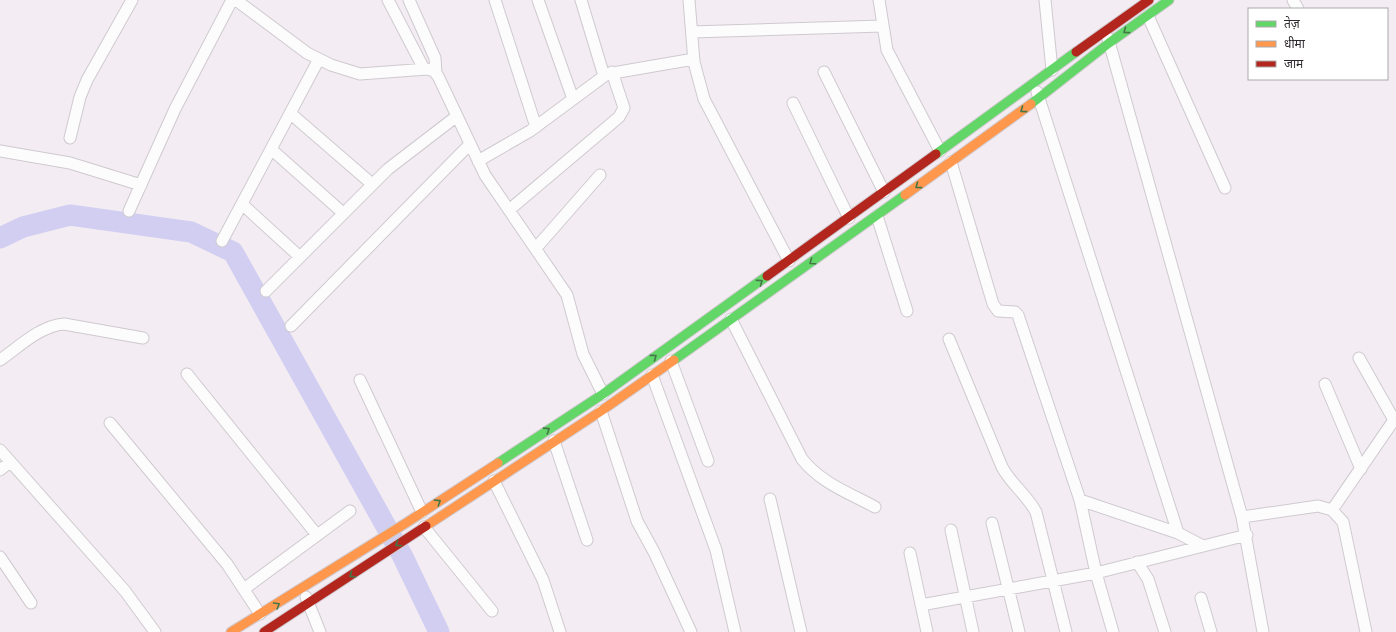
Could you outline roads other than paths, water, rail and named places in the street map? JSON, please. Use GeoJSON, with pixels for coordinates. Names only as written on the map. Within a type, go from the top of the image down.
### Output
{"type":"FeatureCollection","features":[{"type":"Feature","properties":{"kind":"main road"},"geometry":{"type":"LineString","coordinates":[[231,632],[303,589],[603,394],[1149,0]]}},
{"type":"Feature","properties":{"kind":"main road"},"geometry":{"type":"LineString","coordinates":[[264,632],[309,604],[601,411],[877,216],[1039,98],[1109,43],[1169,0]]}},
{"type":"Feature","properties":{"kind":"street"},"geometry":{"type":"LineString","coordinates":[[70,138],[80,97],[87,80],[132,0]]}},
{"type":"Feature","properties":{"kind":"street"},"geometry":{"type":"LineString","coordinates":[[129,211],[176,109],[232,0]]}},
{"type":"Feature","properties":{"kind":"street"},"geometry":{"type":"LineString","coordinates":[[236,0],[307,53],[360,74],[424,69],[434,71],[485,175],[567,295],[583,354],[603,394]]}},
{"type":"Feature","properties":{"kind":"street"},"geometry":{"type":"LineString","coordinates":[[388,0],[424,69]]}},
{"type":"Feature","properties":{"kind":"street"},"geometry":{"type":"LineString","coordinates":[[409,0],[433,53],[436,63],[436,74]]}},
{"type":"Feature","properties":{"kind":"street"},"geometry":{"type":"LineString","coordinates":[[495,0],[536,127]]}},
{"type":"Feature","properties":{"kind":"street"},"geometry":{"type":"LineString","coordinates":[[538,0],[573,99]]}},
{"type":"Feature","properties":{"kind":"street"},"geometry":{"type":"LineString","coordinates":[[509,210],[620,117],[624,108],[608,74],[581,0]]}},
{"type":"Feature","properties":{"kind":"street"},"geometry":{"type":"LineString","coordinates":[[689,0],[694,60],[698,83],[704,99],[788,261]]}},
{"type":"Feature","properties":{"kind":"street"},"geometry":{"type":"LineString","coordinates":[[879,0],[887,50],[940,151]]}},
{"type":"Feature","properties":{"kind":"street"},"geometry":{"type":"LineString","coordinates":[[1045,0],[1052,70]]}},
{"type":"Feature","properties":{"kind":"street"},"geometry":{"type":"LineString","coordinates":[[1148,16],[1225,188]]}},
{"type":"Feature","properties":{"kind":"street"},"geometry":{"type":"LineString","coordinates":[[692,32],[882,26]]}},
{"type":"Feature","properties":{"kind":"street"},"geometry":{"type":"LineString","coordinates":[[1106,31],[1247,535],[1263,632]]}},
{"type":"Feature","properties":{"kind":"street"},"geometry":{"type":"LineString","coordinates":[[222,241],[319,59]]}},
{"type":"Feature","properties":{"kind":"street"},"geometry":{"type":"LineString","coordinates":[[478,161],[536,127],[608,74],[694,60]]}},
{"type":"Feature","properties":{"kind":"street"},"geometry":{"type":"LineString","coordinates":[[824,72],[884,192]]}},
{"type":"Feature","properties":{"kind":"street"},"geometry":{"type":"LineString","coordinates":[[1034,83],[1178,533]]}},
{"type":"Feature","properties":{"kind":"street"},"geometry":{"type":"LineString","coordinates":[[793,103],[848,218]]}},
{"type":"Feature","properties":{"kind":"street"},"geometry":{"type":"LineString","coordinates":[[290,113],[372,184]]}},
{"type":"Feature","properties":{"kind":"street"},"geometry":{"type":"LineString","coordinates":[[266,291],[388,169],[457,116]]}},
{"type":"Feature","properties":{"kind":"street"},"geometry":{"type":"LineString","coordinates":[[291,326],[470,144]]}},
{"type":"Feature","properties":{"kind":"street"},"geometry":{"type":"LineString","coordinates":[[271,149],[343,213]]}},
{"type":"Feature","properties":{"kind":"street"},"geometry":{"type":"LineString","coordinates":[[0,151],[70,163],[141,185]]}},
{"type":"Feature","properties":{"kind":"street"},"geometry":{"type":"LineString","coordinates":[[950,162],[993,304],[998,311],[1015,312],[1018,315],[1080,500],[1096,573],[1113,632]]}},
{"type":"Feature","properties":{"kind":"street"},"geometry":{"type":"LineString","coordinates":[[536,248],[600,175]]}},
{"type":"Feature","properties":{"kind":"street"},"geometry":{"type":"LineString","coordinates":[[242,204],[300,257]]}},
{"type":"Feature","properties":{"kind":"street"},"geometry":{"type":"LineString","coordinates":[[877,216],[907,310]]}},
{"type":"Feature","properties":{"kind":"street"},"geometry":{"type":"LineString","coordinates":[[731,319],[802,459],[810,470],[823,480],[876,507]]}},
{"type":"Feature","properties":{"kind":"street"},"geometry":{"type":"LineString","coordinates":[[0,360],[40,331],[52,325],[64,324],[143,338]]}},
{"type":"Feature","properties":{"kind":"street"},"geometry":{"type":"LineString","coordinates":[[949,339],[1002,467],[1007,476],[1032,504],[1036,512],[1066,632]]}},
{"type":"Feature","properties":{"kind":"street"},"geometry":{"type":"LineString","coordinates":[[1332,510],[1395,418],[1358,358]]}},
{"type":"Feature","properties":{"kind":"street"},"geometry":{"type":"LineString","coordinates":[[671,361],[708,461]]}},
{"type":"Feature","properties":{"kind":"street"},"geometry":{"type":"LineString","coordinates":[[187,374],[317,535]]}},
{"type":"Feature","properties":{"kind":"street"},"geometry":{"type":"LineString","coordinates":[[652,375],[716,550],[735,632]]}},
{"type":"Feature","properties":{"kind":"street"},"geometry":{"type":"LineString","coordinates":[[360,380],[422,512]]}},
{"type":"Feature","properties":{"kind":"street"},"geometry":{"type":"LineString","coordinates":[[1325,384],[1360,469]]}},
{"type":"Feature","properties":{"kind":"street"},"geometry":{"type":"LineString","coordinates":[[601,411],[637,521],[654,552],[690,632]]}},
{"type":"Feature","properties":{"kind":"street"},"geometry":{"type":"LineString","coordinates":[[110,423],[227,564],[260,614]]}},
{"type":"Feature","properties":{"kind":"street"},"geometry":{"type":"LineString","coordinates":[[554,441],[587,540]]}},
{"type":"Feature","properties":{"kind":"street"},"geometry":{"type":"LineString","coordinates":[[0,450],[125,591],[155,632]]}},
{"type":"Feature","properties":{"kind":"street"},"geometry":{"type":"LineString","coordinates":[[0,470],[10,462]]}},
{"type":"Feature","properties":{"kind":"street"},"geometry":{"type":"LineString","coordinates":[[494,481],[542,580],[560,632]]}},
{"type":"Feature","properties":{"kind":"street"},"geometry":{"type":"LineString","coordinates":[[770,499],[801,632]]}},
{"type":"Feature","properties":{"kind":"street"},"geometry":{"type":"LineString","coordinates":[[1080,500],[1178,533],[1201,545]]}},
{"type":"Feature","properties":{"kind":"street"},"geometry":{"type":"LineString","coordinates":[[1242,517],[1318,506],[1332,510],[1343,522],[1366,632]]}},
{"type":"Feature","properties":{"kind":"street"},"geometry":{"type":"LineString","coordinates":[[244,589],[350,511]]}},
{"type":"Feature","properties":{"kind":"street"},"geometry":{"type":"LineString","coordinates":[[992,523],[1019,632]]}},
{"type":"Feature","properties":{"kind":"street"},"geometry":{"type":"LineString","coordinates":[[424,527],[492,611]]}},
{"type":"Feature","properties":{"kind":"street"},"geometry":{"type":"LineString","coordinates":[[951,530],[974,632]]}},
{"type":"Feature","properties":{"kind":"street"},"geometry":{"type":"LineString","coordinates":[[921,605],[1096,573],[1201,545],[1247,535]]}},
{"type":"Feature","properties":{"kind":"street"},"geometry":{"type":"LineString","coordinates":[[910,553],[927,632]]}},
{"type":"Feature","properties":{"kind":"street"},"geometry":{"type":"LineString","coordinates":[[0,557],[31,603]]}},
{"type":"Feature","properties":{"kind":"street"},"geometry":{"type":"LineString","coordinates":[[1137,562],[1148,579],[1165,632]]}},
{"type":"Feature","properties":{"kind":"street"},"geometry":{"type":"LineString","coordinates":[[303,589],[320,632]]}},
{"type":"Feature","properties":{"kind":"street"},"geometry":{"type":"LineString","coordinates":[[1201,598],[1211,632]]}},
{"type":"Feature","properties":{"kind":"waterway"},"geometry":{"type":"LineString","coordinates":[[0,238],[23,227],[70,215],[191,232],[233,252],[402,555],[439,632]]}}]}
